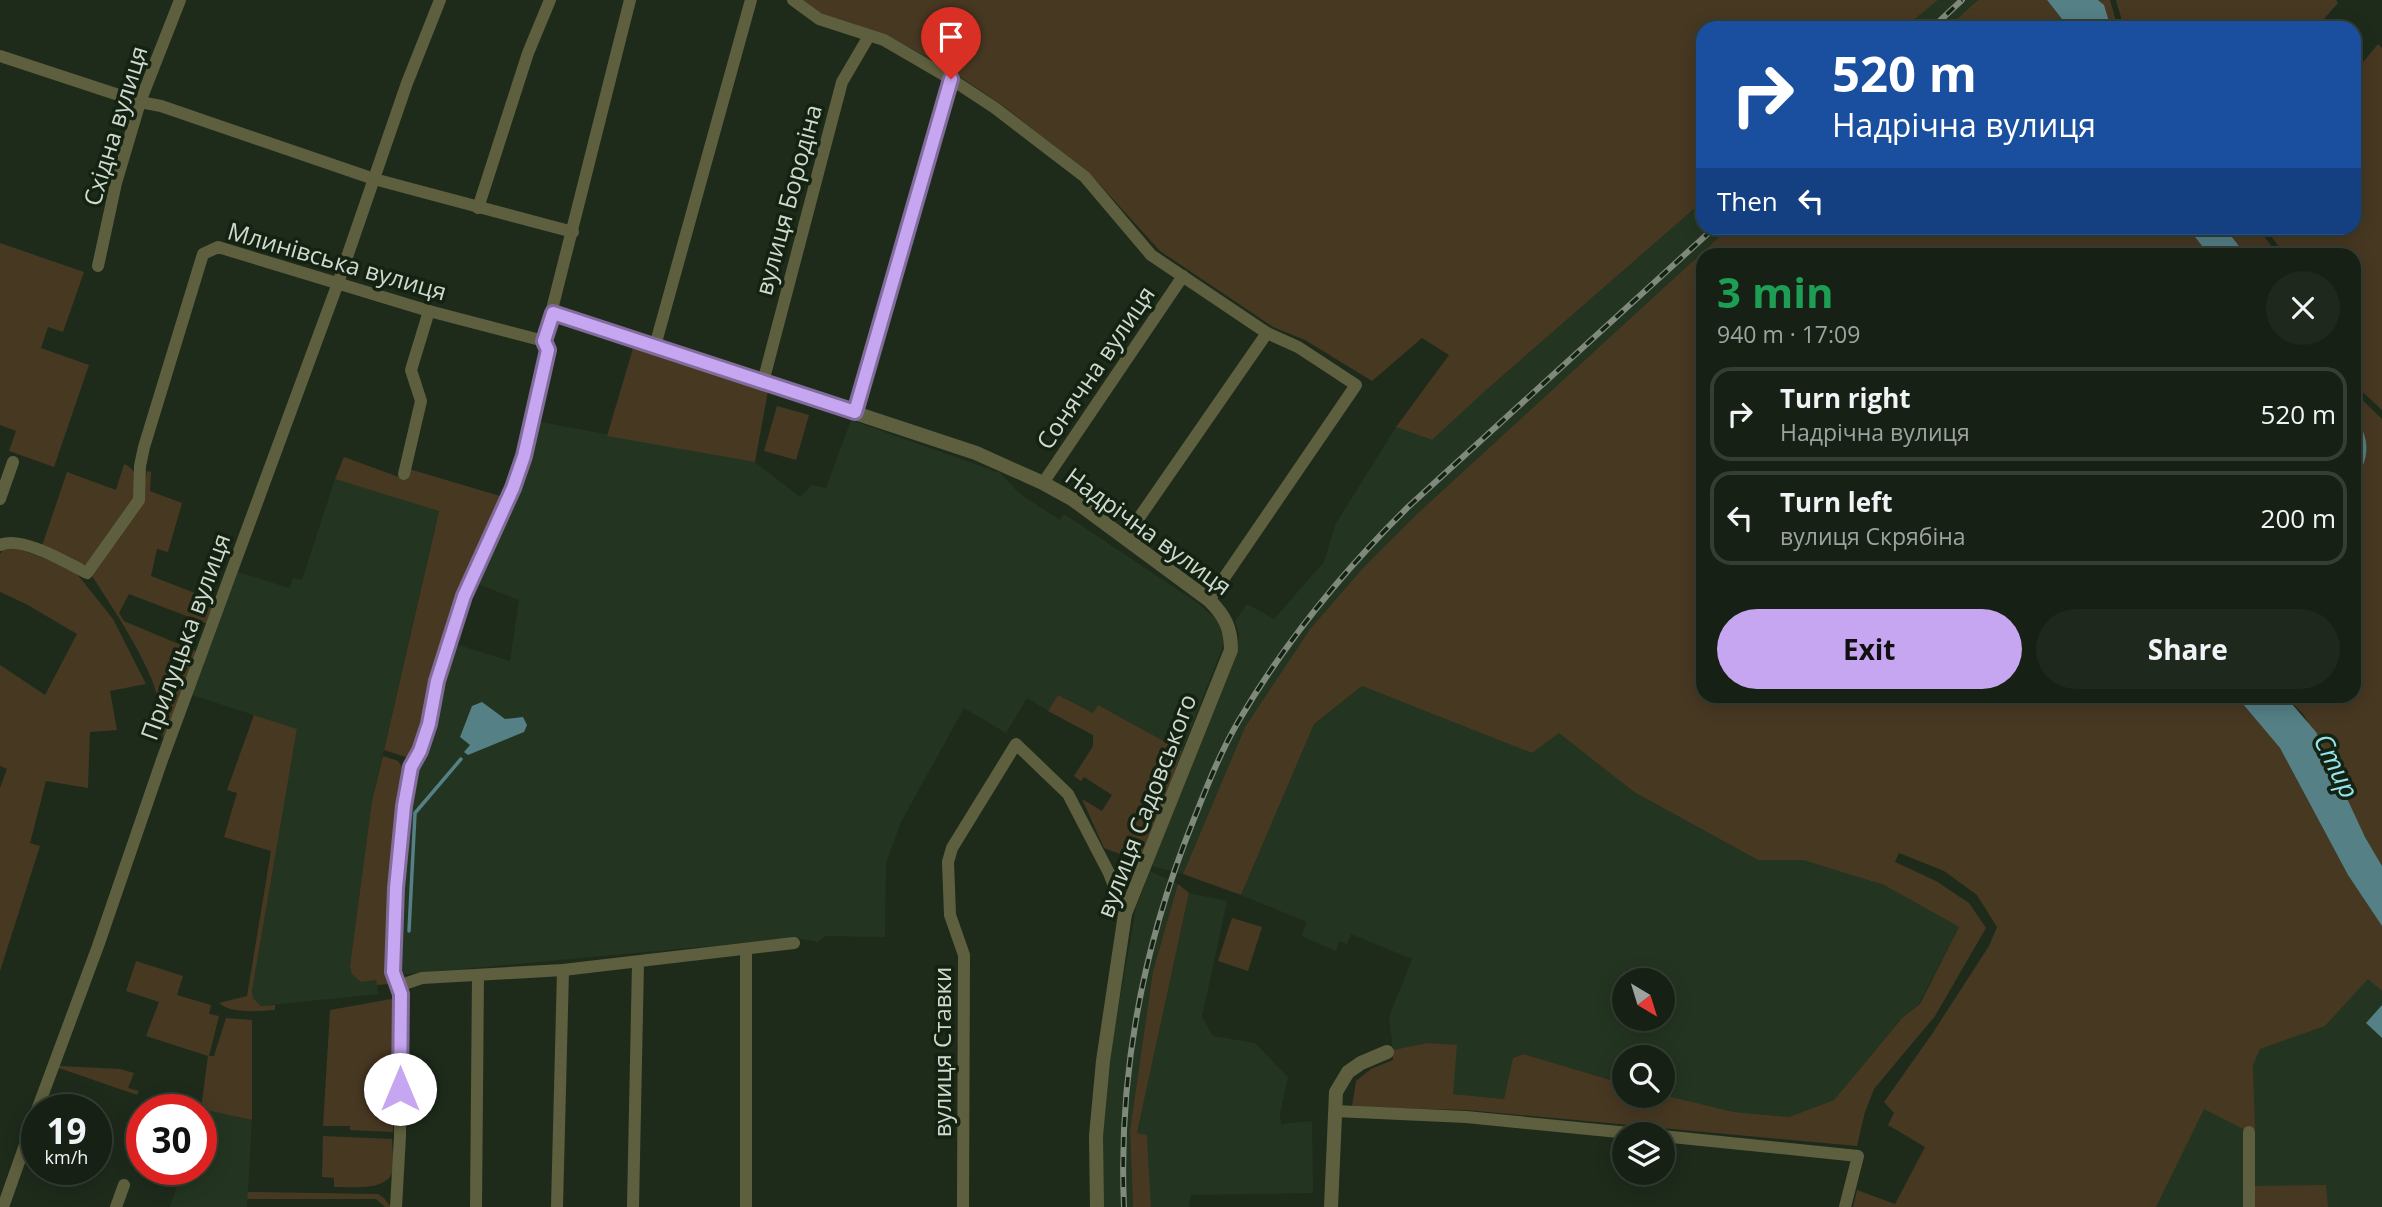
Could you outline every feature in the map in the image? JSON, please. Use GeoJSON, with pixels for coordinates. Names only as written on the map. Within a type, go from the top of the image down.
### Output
{"type":"FeatureCollection","features":[{"type":"Feature","properties":{"kind":"street","name":"Східна вулиця"},"geometry":{"type":"LineString","coordinates":[[98,266],[116,183],[140,102],[180,0]]}},
{"type":"Feature","properties":{"kind":"street","name":"Прилуцька вулиця"},"geometry":{"type":"LineString","coordinates":[[43,1094],[98,946],[162,760],[338,283],[407,83],[440,0]]}},
{"type":"Feature","properties":{"kind":"street"},"geometry":{"type":"LineString","coordinates":[[478,208],[528,52],[550,0]]}},
{"type":"Feature","properties":{"kind":"street"},"geometry":{"type":"LineString","coordinates":[[396,1207],[400,1136],[401,994],[393,972],[396,888],[404,806],[411,767],[420,751],[429,724],[437,681],[464,596],[513,488],[524,456],[548,350],[544,341],[630,0]]}},
{"type":"Feature","properties":{"kind":"street"},"geometry":{"type":"LineString","coordinates":[[655,346],[751,0]]}},
{"type":"Feature","properties":{"kind":"street"},"geometry":{"type":"LineString","coordinates":[[793,0],[819,19],[884,40],[995,108],[1085,177],[1151,255],[1267,334],[1298,347],[1356,385],[1209,600]]}},
{"type":"Feature","properties":{"kind":"street","name":"вулиця Бородіна"},"geometry":{"type":"LineString","coordinates":[[763,382],[842,82],[869,36]]}},
{"type":"Feature","properties":{"kind":"street"},"geometry":{"type":"LineString","coordinates":[[0,56],[140,102],[161,106],[374,179],[573,232]]}},
{"type":"Feature","properties":{"kind":"street"},"geometry":{"type":"LineString","coordinates":[[855,412],[951,79]]}},
{"type":"Feature","properties":{"kind":"street","name":"Млинівська вулиця"},"geometry":{"type":"LineString","coordinates":[[0,545],[4,542],[22,544],[87,573],[139,500],[140,466],[144,447],[202,254],[218,247],[429,311],[544,341]]}},
{"type":"Feature","properties":{"kind":"street","name":"Сонячна вулиця"},"geometry":{"type":"LineString","coordinates":[[1043,483],[1183,276]]}},
{"type":"Feature","properties":{"kind":"street"},"geometry":{"type":"LineString","coordinates":[[404,474],[421,401],[411,370],[429,311]]}},
{"type":"Feature","properties":{"kind":"street","name":"Надрічна вулиця"},"geometry":{"type":"LineString","coordinates":[[553,313],[952,444],[1043,483],[1072,499],[1209,600],[1223,614],[1231,632]]}},
{"type":"Feature","properties":{"kind":"street"},"geometry":{"type":"LineString","coordinates":[[1125,538],[1267,334]]}},
{"type":"Feature","properties":{"kind":"street"},"geometry":{"type":"LineString","coordinates":[[0,499],[13,462]]}},
{"type":"Feature","properties":{"kind":"street","name":"вулиця Садовського"},"geometry":{"type":"LineString","coordinates":[[1097,1207],[1096,1136],[1103,1061],[1125,914],[1231,650],[1231,632]]}},
{"type":"Feature","properties":{"kind":"street","name":"вулиця Ставки"},"geometry":{"type":"LineString","coordinates":[[963,1207],[964,955],[950,915],[948,862],[953,848],[1016,744],[1068,794],[1109,873],[1125,914]]}},
{"type":"Feature","properties":{"kind":"street"},"geometry":{"type":"LineString","coordinates":[[398,986],[422,978],[638,963],[794,943]]}},
{"type":"Feature","properties":{"kind":"street"},"geometry":{"type":"LineString","coordinates":[[746,950],[746,1207]]}},
{"type":"Feature","properties":{"kind":"street"},"geometry":{"type":"LineString","coordinates":[[633,1207],[638,963]]}},
{"type":"Feature","properties":{"kind":"street"},"geometry":{"type":"LineString","coordinates":[[557,1207],[563,970]]}},
{"type":"Feature","properties":{"kind":"street"},"geometry":{"type":"LineString","coordinates":[[476,1207],[478,976]]}},
{"type":"Feature","properties":{"kind":"street"},"geometry":{"type":"LineString","coordinates":[[1331,1207],[1336,1092],[1348,1072],[1387,1052]]}},
{"type":"Feature","properties":{"kind":"street"},"geometry":{"type":"LineString","coordinates":[[1335,1111],[1466,1116],[1612,1131]]}},
{"type":"Feature","properties":{"kind":"street"},"geometry":{"type":"LineString","coordinates":[[2249,1132],[2249,1207]]}},
{"type":"Feature","properties":{"kind":"street"},"geometry":{"type":"LineString","coordinates":[[1675,1137],[1858,1156],[1845,1207]]}},
{"type":"Feature","properties":{"kind":"street","name":"Прилуцька вулиця"},"geometry":{"type":"LineString","coordinates":[[3,1207],[21,1156]]}},
{"type":"Feature","properties":{"kind":"street"},"geometry":{"type":"LineString","coordinates":[[116,1207],[124,1185]]}},
{"type":"Feature","properties":{"kind":"shaded area"},"geometry":{"type":"Polygon","coordinates":[[[803,0],[1938,0],[1912,21],[1696,21],[1696,207],[1432,440],[1396,427],[1449,355],[1422,338],[1372,381],[1305,340],[1273,327],[1160,251],[1092,176],[1002,105],[950,70],[887,35],[821,14],[803,0]]]}},
{"type":"Feature","properties":{"kind":"shaded area"},"geometry":{"type":"Polygon","coordinates":[[[1938,0],[1978,0],[1955,21],[1912,21],[1938,0]]]}},
{"type":"Feature","properties":{"kind":"shaded area"},"geometry":{"type":"Polygon","coordinates":[[[1978,0],[2047,0],[2064,21],[1955,21],[1978,0]]]}},
{"type":"Feature","properties":{"kind":"shaded area"},"geometry":{"type":"Polygon","coordinates":[[[2098,0],[2110,0],[2116,21],[2109,21],[2104,6],[2098,0]]]}},
{"type":"Feature","properties":{"kind":"shaded area"},"geometry":{"type":"Polygon","coordinates":[[[2116,0],[2336,0],[2338,3],[2322,21],[2122,21],[2116,0]]]}},
{"type":"Feature","properties":{"kind":"shaded area"},"geometry":{"type":"Polygon","coordinates":[[[2378,44],[2382,48],[2382,410],[2361,390],[2361,248],[2280,248],[2270,235],[2361,235],[2361,65],[2378,44]]]}},
{"type":"Feature","properties":{"kind":"shaded area"},"geometry":{"type":"Polygon","coordinates":[[[1696,207],[1696,235],[1721,235],[1707,248],[1696,248],[1696,258],[1418,513],[1363,568],[1311,629],[1245,727],[1183,874],[1152,866],[1237,652],[1239,634],[1235,621],[1247,604],[1274,619],[1324,562],[1335,525],[1396,427],[1432,440],[1696,207]]]}},
{"type":"Feature","properties":{"kind":"shaded area"},"geometry":{"type":"Polygon","coordinates":[[[1721,235],[2193,235],[2204,248],[1707,248],[1721,235]]]}},
{"type":"Feature","properties":{"kind":"shaded area"},"geometry":{"type":"Polygon","coordinates":[[[2230,235],[2263,235],[2273,248],[2241,248],[2230,235]]]}},
{"type":"Feature","properties":{"kind":"shaded area"},"geometry":{"type":"Polygon","coordinates":[[[0,243],[84,272],[63,332],[48,327],[41,348],[89,365],[54,467],[9,451],[16,431],[0,425],[0,243]]]}},
{"type":"Feature","properties":{"kind":"shaded area"},"geometry":{"type":"Polygon","coordinates":[[[1696,258],[1696,703],[2242,703],[2280,748],[2348,875],[2382,926],[2382,991],[2368,979],[2325,1026],[2260,1049],[2253,1065],[2255,1129],[2243,1129],[2204,1109],[2156,1207],[1853,1207],[1857,1190],[1895,1204],[1925,1147],[1888,1125],[1894,1113],[1884,1102],[1989,946],[1997,927],[1977,895],[1944,871],[1899,853],[1895,862],[1936,881],[1969,903],[1986,928],[1935,1016],[1874,1089],[1857,1146],[1675,1129],[1675,1122],[1612,1123],[1466,1110],[1352,1107],[1356,1081],[1371,1069],[1393,1060],[1393,1050],[1427,1043],[1457,1045],[1453,1094],[1504,1099],[1513,1058],[1523,1054],[1612,1080],[1612,1108],[1675,1108],[1675,1098],[1734,1112],[1789,1117],[1834,1100],[1903,1017],[1920,1004],[1959,927],[1884,885],[1803,860],[1758,860],[1634,792],[1559,733],[1532,753],[1362,686],[1314,724],[1241,895],[1183,874],[1245,727],[1311,628],[1363,568],[1418,513],[1696,258]]]}},
{"type":"Feature","properties":{"kind":"shaded area"},"geometry":{"type":"Polygon","coordinates":[[[634,345],[768,391],[755,462],[607,436],[634,345]]]}},
{"type":"Feature","properties":{"kind":"shaded area"},"geometry":{"type":"Polygon","coordinates":[[[2361,399],[2382,419],[2382,866],[2304,715],[2292,703],[2361,703],[2361,399]]]}},
{"type":"Feature","properties":{"kind":"shaded area"},"geometry":{"type":"Polygon","coordinates":[[[777,406],[809,415],[796,460],[764,451],[777,406]]]}},
{"type":"Feature","properties":{"kind":"shaded area"},"geometry":{"type":"Polygon","coordinates":[[[851,420],[1000,473],[1020,494],[1060,520],[1064,514],[1199,604],[1218,621],[1225,641],[1182,751],[1098,705],[1093,713],[1058,695],[1048,711],[1027,698],[1006,733],[964,708],[901,822],[886,863],[885,937],[825,936],[818,942],[797,938],[397,975],[399,888],[414,768],[452,643],[510,661],[519,600],[473,582],[515,489],[541,422],[755,462],[800,497],[812,485],[826,488],[851,420]],[[523,717],[506,719],[470,745],[523,717]]]}},
{"type":"Feature","properties":{"kind":"shaded area"},"geometry":{"type":"Polygon","coordinates":[[[344,457],[407,480],[409,469],[500,496],[505,484],[506,497],[462,595],[426,723],[412,759],[384,750],[439,511],[335,479],[344,457]]]}},
{"type":"Feature","properties":{"kind":"shaded area"},"geometry":{"type":"Polygon","coordinates":[[[124,464],[135,474],[137,496],[125,517],[89,564],[80,564],[42,546],[67,472],[116,490],[124,464]]]}},
{"type":"Feature","properties":{"kind":"shaded area"},"geometry":{"type":"Polygon","coordinates":[[[147,471],[151,472],[150,491],[182,503],[168,552],[157,549],[151,576],[218,602],[210,625],[129,594],[119,613],[124,621],[200,653],[164,745],[159,704],[152,680],[117,614],[92,576],[142,501],[147,471]]]}},
{"type":"Feature","properties":{"kind":"shaded area"},"geometry":{"type":"Polygon","coordinates":[[[335,479],[439,510],[372,801],[350,966],[377,980],[378,994],[261,1006],[253,998],[252,991],[297,729],[192,695],[238,572],[289,588],[293,578],[302,580],[335,479]]]}},
{"type":"Feature","properties":{"kind":"shaded area"},"geometry":{"type":"Polygon","coordinates":[[[12,546],[77,574],[113,619],[146,684],[110,691],[117,730],[90,732],[88,788],[46,781],[30,843],[40,846],[0,971],[0,788],[7,769],[0,766],[0,665],[45,695],[77,634],[0,592],[0,554],[12,546]]]}},
{"type":"Feature","properties":{"kind":"shaded area"},"geometry":{"type":"Polygon","coordinates":[[[1362,686],[1532,753],[1559,732],[1634,792],[1758,860],[1803,860],[1884,885],[1959,927],[1919,1004],[1903,1017],[1834,1100],[1789,1117],[1734,1112],[1675,1098],[1675,1045],[1612,1045],[1612,1080],[1523,1054],[1513,1058],[1504,1099],[1453,1094],[1427,1043],[1393,1050],[1389,1017],[1412,959],[1351,934],[1347,944],[1339,941],[1336,951],[1301,936],[1307,922],[1241,895],[1314,724],[1362,686]]]}},
{"type":"Feature","properties":{"kind":"shaded area"},"geometry":{"type":"Polygon","coordinates":[[[1058,695],[1093,713],[1098,705],[1182,751],[1141,862],[1104,848],[1082,799],[1102,811],[1112,795],[1084,777],[1081,781],[1074,776],[1093,746],[1093,735],[1048,711],[1058,695]]]}},
{"type":"Feature","properties":{"kind":"shaded area"},"geometry":{"type":"Polygon","coordinates":[[[254,715],[297,729],[252,991],[253,998],[261,1006],[275,1005],[275,1010],[253,1011],[231,1009],[219,1003],[247,996],[271,851],[224,837],[237,793],[227,790],[254,715]]]}},
{"type":"Feature","properties":{"kind":"shaded area"},"geometry":{"type":"Polygon","coordinates":[[[383,756],[398,761],[407,774],[389,984],[377,985],[376,980],[361,982],[352,974],[350,966],[372,801],[383,756]]]}},
{"type":"Feature","properties":{"kind":"shaded area"},"geometry":{"type":"Polygon","coordinates":[[[1150,871],[1178,884],[1153,971],[1130,1130],[1133,1207],[1103,1207],[1102,1136],[1109,1061],[1136,908],[1150,871]]]}},
{"type":"Feature","properties":{"kind":"shaded area"},"geometry":{"type":"Polygon","coordinates":[[[1178,884],[1189,893],[1137,1133],[1147,1135],[1151,1207],[1133,1207],[1130,1130],[1153,971],[1178,884]]]}},
{"type":"Feature","properties":{"kind":"shaded area"},"geometry":{"type":"Polygon","coordinates":[[[1189,893],[1227,901],[1202,1017],[1213,1036],[1255,1043],[1288,1077],[1280,1114],[1281,1124],[1312,1121],[1313,1193],[1191,1195],[1189,1207],[1151,1207],[1147,1136],[1137,1133],[1189,893]]]}},
{"type":"Feature","properties":{"kind":"shaded area"},"geometry":{"type":"Polygon","coordinates":[[[1232,918],[1262,927],[1248,971],[1218,961],[1232,918]]]}},
{"type":"Feature","properties":{"kind":"shaded area"},"geometry":{"type":"Polygon","coordinates":[[[136,961],[183,976],[177,995],[211,1005],[209,1014],[219,1016],[209,1056],[214,1056],[226,1018],[252,1020],[252,1120],[217,1112],[217,1094],[203,1094],[208,1056],[146,1036],[159,1002],[126,991],[136,961]]]}},
{"type":"Feature","properties":{"kind":"shaded area"},"geometry":{"type":"Polygon","coordinates":[[[2368,978],[2382,991],[2382,1005],[2366,1023],[2382,1038],[2382,1207],[2255,1207],[2253,1051],[2325,1026],[2368,978]]]}},
{"type":"Feature","properties":{"kind":"shaded area"},"geometry":{"type":"Polygon","coordinates":[[[391,999],[395,1002],[393,1132],[350,1130],[350,1126],[323,1126],[330,1010],[391,999]]]}},
{"type":"Feature","properties":{"kind":"shaded area"},"geometry":{"type":"Polygon","coordinates":[[[59,1068],[120,1069],[134,1073],[128,1088],[139,1091],[134,1094],[59,1068]]]}},
{"type":"Feature","properties":{"kind":"shaded area"},"geometry":{"type":"Polygon","coordinates":[[[2204,1108],[2243,1129],[2243,1207],[2002,1207],[2204,1108]]]}},
{"type":"Feature","properties":{"kind":"shaded area"},"geometry":{"type":"Polygon","coordinates":[[[217,1112],[252,1120],[247,1207],[170,1207],[178,1185],[217,1185],[217,1112]]]}},
{"type":"Feature","properties":{"kind":"shaded area"},"geometry":{"type":"Polygon","coordinates":[[[323,1136],[392,1139],[392,1173],[388,1179],[374,1186],[334,1187],[334,1178],[322,1177],[323,1136]]]}},
{"type":"Feature","properties":{"kind":"shaded area"},"geometry":{"type":"Polygon","coordinates":[[[2326,1185],[2328,1207],[2255,1207],[2255,1186],[2326,1185]]]}},
{"type":"Feature","properties":{"kind":"shaded area"},"geometry":{"type":"Polygon","coordinates":[[[248,1192],[378,1194],[391,1207],[385,1207],[376,1199],[247,1199],[248,1192]]]}},
{"type":"Feature","properties":{"kind":"water"},"geometry":{"type":"Polygon","coordinates":[[[2047,0],[2098,0],[2104,5],[2109,21],[2064,21],[2047,0]]]}},
{"type":"Feature","properties":{"kind":"water"},"geometry":{"type":"Polygon","coordinates":[[[2193,235],[2230,235],[2241,248],[2204,248],[2193,235]]]}},
{"type":"Feature","properties":{"kind":"water"},"geometry":{"type":"Polygon","coordinates":[[[2361,428],[2366,440],[2361,469],[2361,428]]]}},
{"type":"Feature","properties":{"kind":"water"},"geometry":{"type":"Polygon","coordinates":[[[482,702],[505,719],[523,717],[527,725],[524,732],[468,755],[464,752],[470,745],[460,737],[472,706],[482,702]]]}},
{"type":"Feature","properties":{"kind":"water","name":"Стир"},"geometry":{"type":"Polygon","coordinates":[[[2242,703],[2291,703],[2316,732],[2365,837],[2382,866],[2382,926],[2348,875],[2280,748],[2242,703]]]}},
{"type":"Feature","properties":{"kind":"water"},"geometry":{"type":"Polygon","coordinates":[[[2382,1005],[2382,1038],[2366,1023],[2382,1005]]]}},
{"type":"Feature","properties":{"kind":"waterway"},"geometry":{"type":"LineString","coordinates":[[409,931],[415,813],[461,759]]}},
{"type":"Feature","properties":{"kind":"railway"},"geometry":{"type":"LineString","coordinates":[[1940,21],[1962,0]]}},
{"type":"Feature","properties":{"kind":"railway"},"geometry":{"type":"LineString","coordinates":[[1124,1207],[1125,1107],[1130,1058],[1148,960],[1176,865],[1214,770],[1238,722],[1275,664],[1316,609],[1408,507],[1706,235]]}},
{"type":"Feature","properties":{"kind":"route"},"geometry":{"type":"LineString","coordinates":[[400,1089],[401,994],[393,972],[396,888],[404,806],[411,767],[420,751],[429,724],[437,681],[464,596],[513,488],[524,456],[548,350],[544,341],[553,313],[855,412],[951,79]]}}]}
